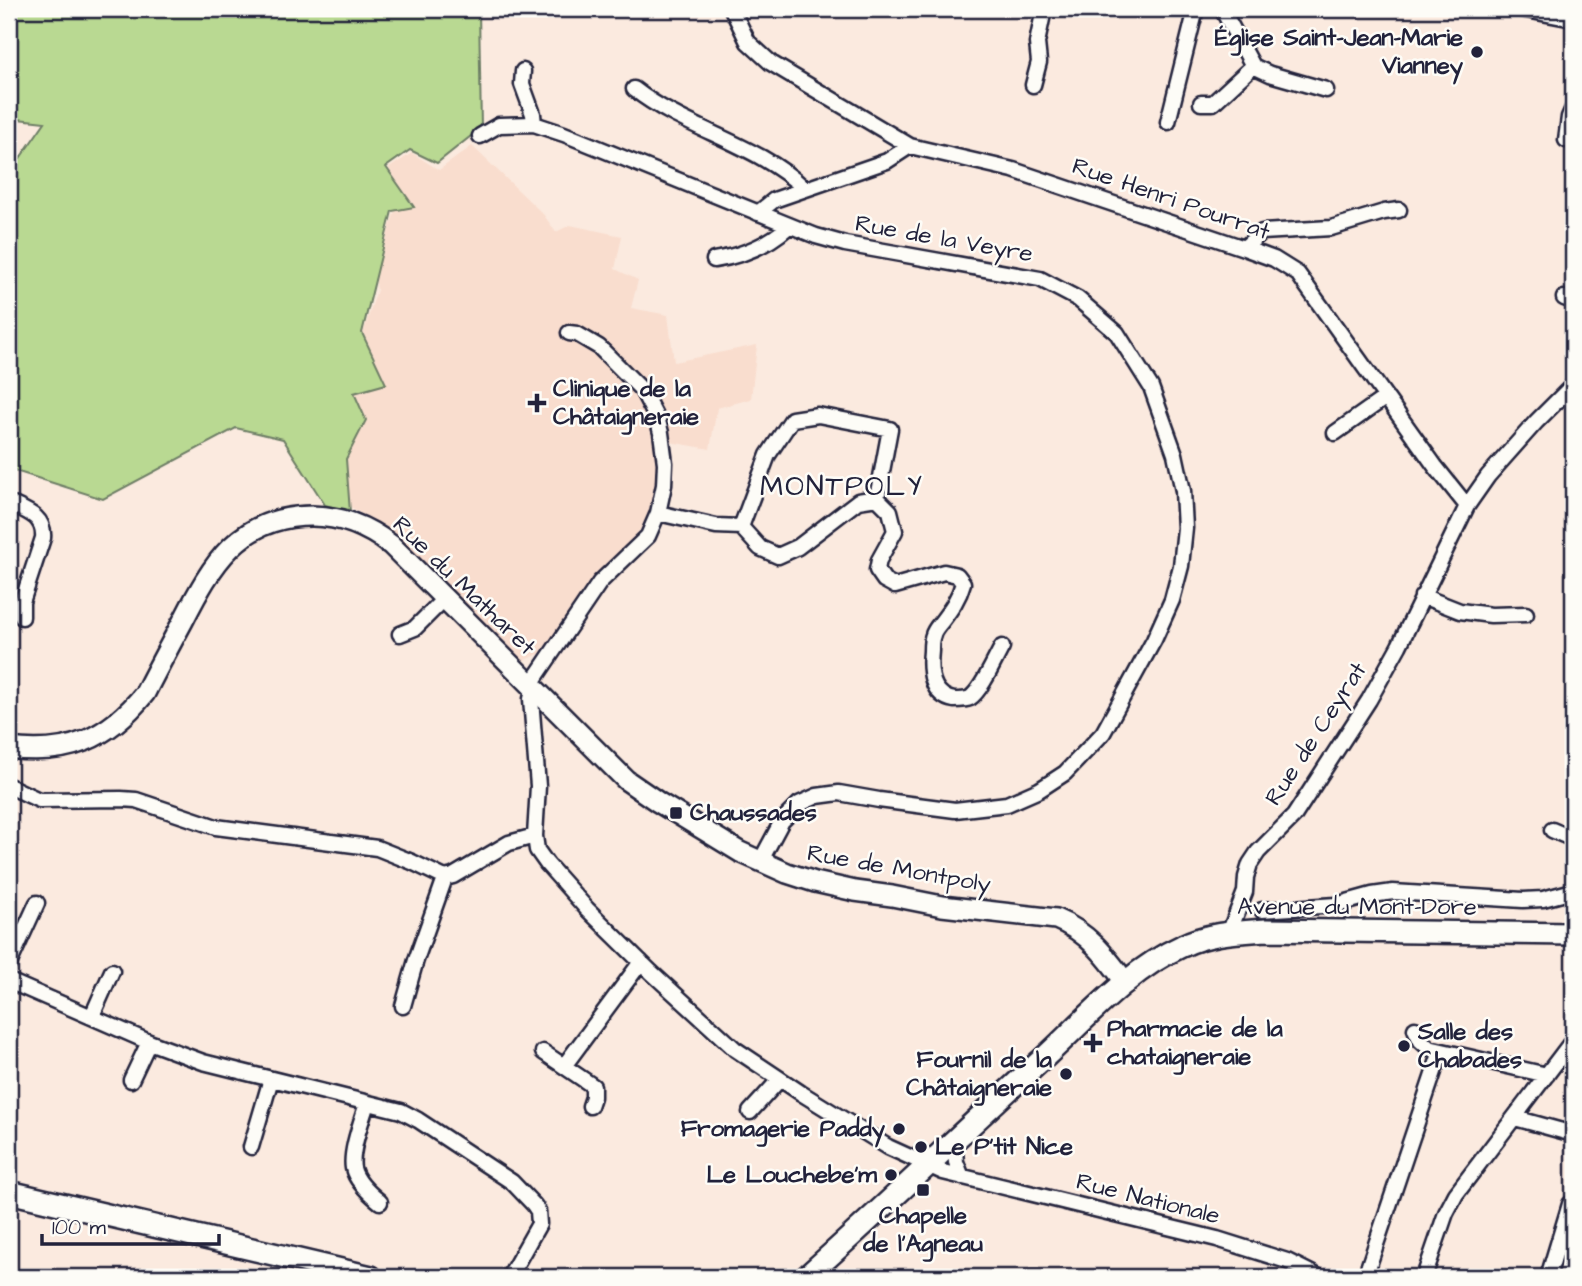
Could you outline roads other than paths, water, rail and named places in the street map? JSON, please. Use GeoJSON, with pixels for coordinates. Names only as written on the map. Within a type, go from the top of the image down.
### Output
{"type":"FeatureCollection","features":[{"type":"Feature","properties":{"kind":"main road","name":"Avenue du Mont-Dore"},"geometry":{"type":"LineString","coordinates":[[806,1277],[1126,983],[1152,963],[1184,945],[1264,920],[1573,934]]}},
{"type":"Feature","properties":{"kind":"main road"},"geometry":{"type":"LineString","coordinates":[[9,1192],[328,1272],[371,1277]]}},
{"type":"Feature","properties":{"kind":"street","name":"Rue Henri Pourrat"},"geometry":{"type":"LineString","coordinates":[[732,9],[748,43],[771,63],[910,146],[1013,170],[1274,258],[1298,274],[1435,466],[1467,506]]}},
{"type":"Feature","properties":{"kind":"street"},"geometry":{"type":"LineString","coordinates":[[1033,85],[1039,62],[1037,43],[1044,9]]}},
{"type":"Feature","properties":{"kind":"street"},"geometry":{"type":"LineString","coordinates":[[1168,122],[1196,9]]}},
{"type":"Feature","properties":{"kind":"street"},"geometry":{"type":"LineString","coordinates":[[1222,9],[1253,66],[1270,74],[1326,90]]}},
{"type":"Feature","properties":{"kind":"street"},"geometry":{"type":"LineString","coordinates":[[1521,9],[1573,19]]}},
{"type":"Feature","properties":{"kind":"street"},"geometry":{"type":"LineString","coordinates":[[1201,103],[1213,103],[1253,66]]}},
{"type":"Feature","properties":{"kind":"street"},"geometry":{"type":"LineString","coordinates":[[523,71],[522,84],[534,124]]}},
{"type":"Feature","properties":{"kind":"street"},"geometry":{"type":"LineString","coordinates":[[634,89],[652,103],[735,143],[791,175],[805,189]]}},
{"type":"Feature","properties":{"kind":"street"},"geometry":{"type":"LineString","coordinates":[[1566,140],[1573,108]]}},
{"type":"Feature","properties":{"kind":"street","name":"Rue de la Veyre"},"geometry":{"type":"LineString","coordinates":[[480,136],[499,125],[534,124],[816,236],[845,244],[1040,279],[1078,299],[1116,333],[1151,387],[1175,454],[1182,491],[1185,528],[1181,566],[1172,600],[1154,640],[1103,733],[1065,773],[1040,790],[1007,804],[955,810],[839,793],[817,796],[799,804],[782,821],[760,862]]}},
{"type":"Feature","properties":{"kind":"street"},"geometry":{"type":"LineString","coordinates":[[758,213],[774,200],[887,161],[910,146]]}},
{"type":"Feature","properties":{"kind":"street"},"geometry":{"type":"LineString","coordinates":[[1244,248],[1262,232],[1331,228],[1399,210]]}},
{"type":"Feature","properties":{"kind":"street"},"geometry":{"type":"LineString","coordinates":[[713,260],[734,257],[764,244],[789,226]]}},
{"type":"Feature","properties":{"kind":"street"},"geometry":{"type":"LineString","coordinates":[[9,786],[39,800],[136,800],[216,827],[377,848],[445,878],[509,843],[535,836],[538,786],[531,712],[535,678],[590,596],[612,570],[648,536],[658,513],[664,485],[665,463],[661,433],[642,390],[599,347],[577,334],[569,334]]}},
{"type":"Feature","properties":{"kind":"street","name":"Rue de Ceyrat"},"geometry":{"type":"LineString","coordinates":[[1228,933],[1245,892],[1250,864],[1258,852],[1294,816],[1369,700],[1399,646],[1467,506],[1496,467],[1573,385]]}},
{"type":"Feature","properties":{"kind":"street"},"geometry":{"type":"LineString","coordinates":[[1335,433],[1386,397]]}},
{"type":"Feature","properties":{"kind":"street"},"geometry":{"type":"LineString","coordinates":[[741,527],[768,455],[792,419],[818,415],[890,429],[877,498]]}},
{"type":"Feature","properties":{"kind":"street"},"geometry":{"type":"LineString","coordinates":[[658,513],[716,526],[741,527],[760,548],[778,556],[798,547],[858,500],[877,498]]}},
{"type":"Feature","properties":{"kind":"street"},"geometry":{"type":"LineString","coordinates":[[877,498],[890,511],[895,531],[879,560],[877,570],[884,580],[895,586],[944,572],[957,575],[963,583],[960,596],[933,634],[931,677],[939,692],[955,700],[971,698],[1002,646]]}},
{"type":"Feature","properties":{"kind":"street"},"geometry":{"type":"LineString","coordinates":[[9,503],[37,517],[43,530],[43,538],[22,602],[22,617]]}},
{"type":"Feature","properties":{"kind":"street","name":"Rue du Matharet"},"geometry":{"type":"LineString","coordinates":[[9,748],[30,751],[71,746],[91,739],[121,719],[145,693],[205,580],[220,558],[229,548],[251,533],[275,522],[303,516],[328,517],[350,522],[391,545],[533,686]]}},
{"type":"Feature","properties":{"kind":"street"},"geometry":{"type":"LineString","coordinates":[[1423,596],[1460,611],[1491,615],[1526,614]]}},
{"type":"Feature","properties":{"kind":"street"},"geometry":{"type":"LineString","coordinates":[[400,634],[415,628],[445,598]]}},
{"type":"Feature","properties":{"kind":"street","name":"Rue de Montpoly"},"geometry":{"type":"LineString","coordinates":[[533,686],[626,779],[708,834],[760,862],[815,882],[855,891],[963,909],[1056,919],[1069,924],[1089,938],[1126,983]]}},
{"type":"Feature","properties":{"kind":"street"},"geometry":{"type":"LineString","coordinates":[[1552,830],[1573,839]]}},
{"type":"Feature","properties":{"kind":"street","name":"Rue Nationale"},"geometry":{"type":"LineString","coordinates":[[535,836],[537,850],[587,909],[735,1049],[888,1147],[943,1172],[1217,1238],[1287,1261],[1319,1277]]}},
{"type":"Feature","properties":{"kind":"street"},"geometry":{"type":"LineString","coordinates":[[402,1006],[445,878]]}},
{"type":"Feature","properties":{"kind":"street"},"geometry":{"type":"LineString","coordinates":[[1245,892],[1264,920],[1393,892],[1523,900],[1573,891]]}},
{"type":"Feature","properties":{"kind":"street"},"geometry":{"type":"LineString","coordinates":[[9,964],[37,903]]}},
{"type":"Feature","properties":{"kind":"street"},"geometry":{"type":"LineString","coordinates":[[564,1066],[641,962]]}},
{"type":"Feature","properties":{"kind":"street"},"geometry":{"type":"LineString","coordinates":[[92,1016],[112,971]]}},
{"type":"Feature","properties":{"kind":"street"},"geometry":{"type":"LineString","coordinates":[[9,981],[149,1042],[203,1062],[401,1111],[418,1120],[512,1182],[534,1205],[539,1224],[509,1277]]}},
{"type":"Feature","properties":{"kind":"street"},"geometry":{"type":"LineString","coordinates":[[1415,1029],[1420,1041],[1429,1048],[1547,1075]]}},
{"type":"Feature","properties":{"kind":"street"},"geometry":{"type":"LineString","coordinates":[[1424,1277],[1446,1213],[1456,1194],[1573,1040]]}},
{"type":"Feature","properties":{"kind":"street"},"geometry":{"type":"LineString","coordinates":[[131,1080],[149,1042]]}},
{"type":"Feature","properties":{"kind":"street"},"geometry":{"type":"LineString","coordinates":[[1365,1277],[1441,1051]]}},
{"type":"Feature","properties":{"kind":"street"},"geometry":{"type":"LineString","coordinates":[[543,1052],[593,1086],[590,1106]]}},
{"type":"Feature","properties":{"kind":"street"},"geometry":{"type":"LineString","coordinates":[[251,1147],[271,1079]]}},
{"type":"Feature","properties":{"kind":"street"},"geometry":{"type":"LineString","coordinates":[[750,1112],[780,1079]]}},
{"type":"Feature","properties":{"kind":"street"},"geometry":{"type":"LineString","coordinates":[[367,1103],[357,1138],[353,1167],[356,1176],[380,1202]]}},
{"type":"Feature","properties":{"kind":"street"},"geometry":{"type":"LineString","coordinates":[[1515,1118],[1573,1135]]}},
{"type":"Feature","properties":{"kind":"street"},"geometry":{"type":"LineString","coordinates":[[954,1141],[956,1162],[962,1177]]}},
{"type":"Feature","properties":{"kind":"street"},"geometry":{"type":"LineString","coordinates":[[1548,1277],[1570,1205],[1573,1206]]}},
{"type":"Feature","properties":{"kind":"place","name":"Église Saint-Jean-Marie Vianney"},"geometry":{"type":"Point","coordinates":[1477,52]}},
{"type":"Feature","properties":{"kind":"place","name":"Clinique de la Châtaigneraie"},"geometry":{"type":"Point","coordinates":[537,403]}},
{"type":"Feature","properties":{"kind":"place","name":"Chaussades"},"geometry":{"type":"Point","coordinates":[676,813]}},
{"type":"Feature","properties":{"kind":"place","name":"Pharmacie de la chataigneraie"},"geometry":{"type":"Point","coordinates":[1093,1043]}},
{"type":"Feature","properties":{"kind":"place","name":"Salle des Chabades"},"geometry":{"type":"Point","coordinates":[1404,1046]}},
{"type":"Feature","properties":{"kind":"place","name":"Fournil de la Châtaigneraie"},"geometry":{"type":"Point","coordinates":[1066,1074]}},
{"type":"Feature","properties":{"kind":"place","name":"Fromagerie Paddy"},"geometry":{"type":"Point","coordinates":[899,1129]}},
{"type":"Feature","properties":{"kind":"place","name":"Le P'tit Nice"},"geometry":{"type":"Point","coordinates":[921,1147]}},
{"type":"Feature","properties":{"kind":"place","name":"Le Louchebe'm"},"geometry":{"type":"Point","coordinates":[891,1175]}},
{"type":"Feature","properties":{"kind":"place","name":"Chapelle de l'Agneau"},"geometry":{"type":"Point","coordinates":[923,1190]}},
{"type":"Feature","properties":{"kind":"district","name":"MONTPOLY"},"geometry":{"type":"Point","coordinates":[842,486]}}]}
